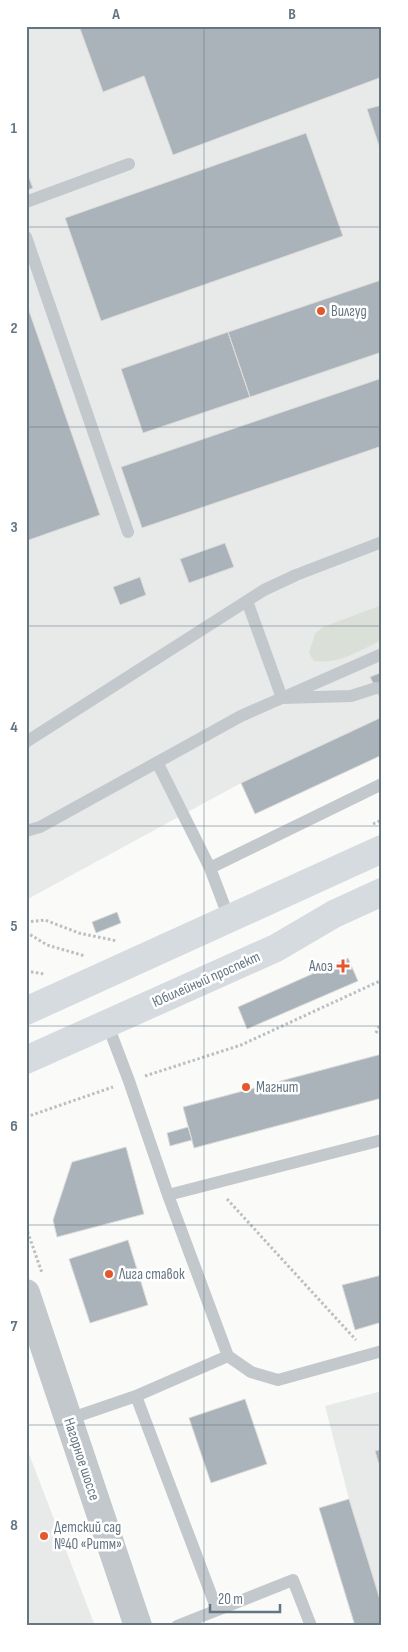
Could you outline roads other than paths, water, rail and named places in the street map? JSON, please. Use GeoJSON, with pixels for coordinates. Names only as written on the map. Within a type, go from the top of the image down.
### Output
{"type":"FeatureCollection","features":[{"type":"Feature","properties":{"kind":"main road"},"geometry":{"type":"LineString","coordinates":[[26,1011],[382,849]]}},
{"type":"Feature","properties":{"kind":"main road","name":"Юбилейный проспект"},"geometry":{"type":"LineString","coordinates":[[26,1060],[276,948],[334,914],[382,892]]}},
{"type":"Feature","properties":{"kind":"street","name":"Нагорное шоссе"},"geometry":{"type":"LineString","coordinates":[[26,1293],[33,1330],[69,1418],[138,1626]]}},
{"type":"Feature","properties":{"kind":"lane"},"geometry":{"type":"LineString","coordinates":[[26,202],[129,164]]}},
{"type":"Feature","properties":{"kind":"lane"},"geometry":{"type":"LineString","coordinates":[[26,237],[128,532]]}},
{"type":"Feature","properties":{"kind":"lane"},"geometry":{"type":"LineString","coordinates":[[26,742],[264,590],[296,575],[382,542]]}},
{"type":"Feature","properties":{"kind":"lane"},"geometry":{"type":"LineString","coordinates":[[247,601],[282,698]]}},
{"type":"Feature","properties":{"kind":"lane"},"geometry":{"type":"LineString","coordinates":[[26,831],[40,826],[241,716],[382,654]]}},
{"type":"Feature","properties":{"kind":"lane"},"geometry":{"type":"LineString","coordinates":[[282,698],[350,696],[376,688]]}},
{"type":"Feature","properties":{"kind":"lane"},"geometry":{"type":"LineString","coordinates":[[157,762],[210,868],[229,918]]}},
{"type":"Feature","properties":{"kind":"lane"},"geometry":{"type":"LineString","coordinates":[[210,868],[382,784]]}},
{"type":"Feature","properties":{"kind":"lane"},"geometry":{"type":"LineString","coordinates":[[107,1023],[228,1356],[251,1372],[278,1380],[382,1350]]}},
{"type":"Feature","properties":{"kind":"lane"},"geometry":{"type":"LineString","coordinates":[[168,1195],[382,1140]]}},
{"type":"Feature","properties":{"kind":"lane"},"geometry":{"type":"LineString","coordinates":[[69,1418],[136,1396],[228,1356]]}},
{"type":"Feature","properties":{"kind":"lane"},"geometry":{"type":"LineString","coordinates":[[136,1396],[217,1610]]}},
{"type":"Feature","properties":{"kind":"lane"},"geometry":{"type":"LineString","coordinates":[[176,1626],[293,1580],[311,1626]]}},
{"type":"Feature","properties":{"kind":"place","name":"Вилгуд"},"geometry":{"type":"Point","coordinates":[321,311]}},
{"type":"Feature","properties":{"kind":"place","name":"Алоэ"},"geometry":{"type":"Point","coordinates":[343,966]}},
{"type":"Feature","properties":{"kind":"place","name":"Магнит"},"geometry":{"type":"Point","coordinates":[246,1087]}},
{"type":"Feature","properties":{"kind":"place","name":"Лига ставок"},"geometry":{"type":"Point","coordinates":[109,1274]}},
{"type":"Feature","properties":{"kind":"place","name":"Детский сад №40 «Ритм»"},"geometry":{"type":"Point","coordinates":[44,1536]}}]}
